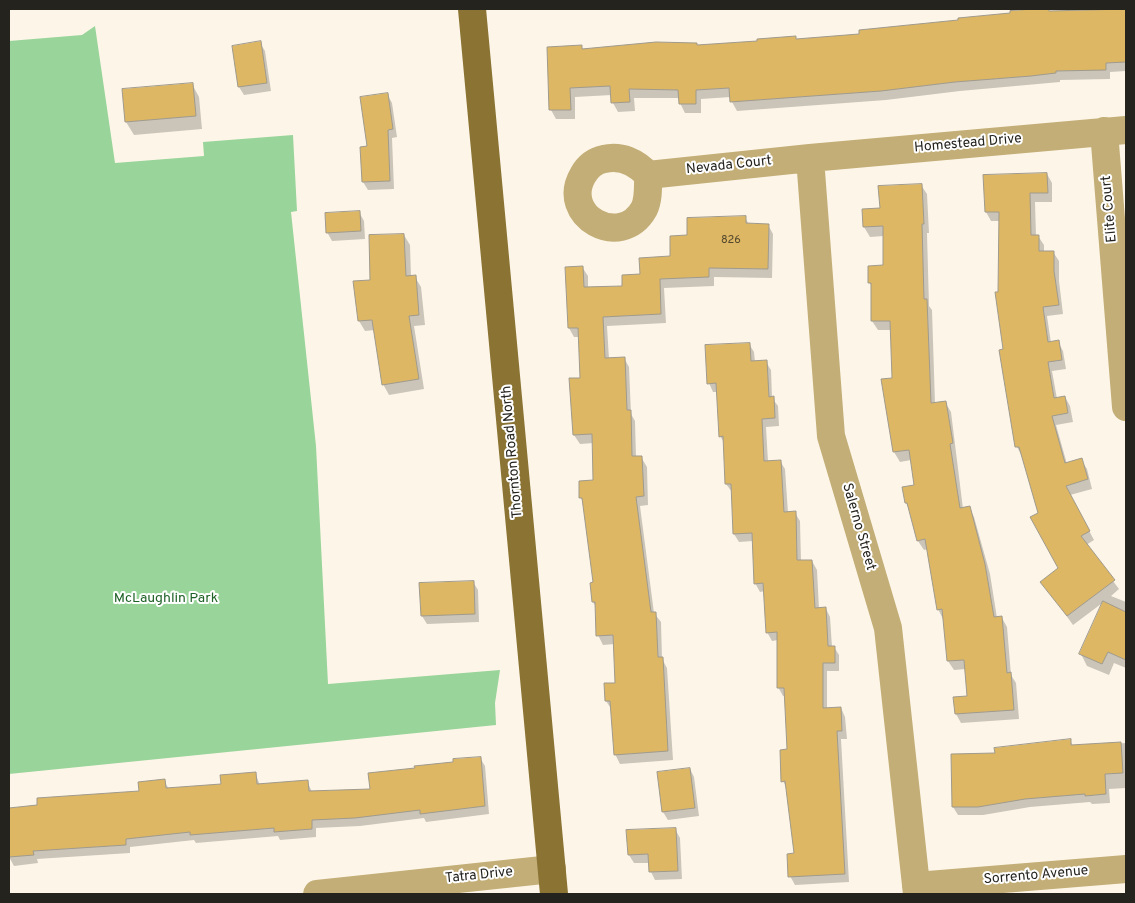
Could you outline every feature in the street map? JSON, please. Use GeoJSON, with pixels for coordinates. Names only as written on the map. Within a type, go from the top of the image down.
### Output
{"type":"FeatureCollection","features":[{"type":"Feature","properties":{"kind":"main road","name":"Thornton Road North"},"geometry":{"type":"LineString","coordinates":[[472,9],[553,881]]}},
{"type":"Feature","properties":{"kind":"street","name":"Homestead Drive"},"geometry":{"type":"LineString","coordinates":[[810,158],[1115,131]]}},
{"type":"Feature","properties":{"kind":"street","name":"Elite Court"},"geometry":{"type":"LineString","coordinates":[[1115,131],[1126,407]]}},
{"type":"Feature","properties":{"kind":"street","name":"Nevada Court"},"geometry":{"type":"LineString","coordinates":[[648,175],[810,158]]}},
{"type":"Feature","properties":{"kind":"street","name":"Salerno Street"},"geometry":{"type":"LineString","coordinates":[[810,158],[831,436],[888,628],[917,890]]}},
{"type":"Feature","properties":{"kind":"street","name":"Sorrento Avenue"},"geometry":{"type":"LineString","coordinates":[[917,890],[1126,869]]}},
{"type":"Feature","properties":{"kind":"street","name":"Tatra Drive"},"geometry":{"type":"LineString","coordinates":[[317,894],[553,881]]}},
{"type":"Feature","properties":{"kind":"green space","name":"McLaughlin Park"},"geometry":{"type":"Polygon","coordinates":[[[95,26],[115,163],[204,156],[203,142],[293,135],[297,211],[291,212],[316,446],[328,684],[500,670],[495,703],[496,725],[9,774],[9,41],[82,35],[95,26]]]}},
{"type":"Feature","properties":{"kind":"building"},"geometry":{"type":"Polygon","coordinates":[[[1049,9],[1049,11],[1126,9],[1126,62],[1106,63],[1106,70],[1056,71],[1056,73],[1031,76],[955,82],[881,91],[730,102],[729,88],[696,90],[696,104],[679,104],[678,90],[629,89],[630,102],[611,103],[610,86],[570,88],[571,110],[549,110],[547,47],[582,45],[582,49],[656,42],[697,43],[697,45],[796,36],[796,39],[859,34],[859,30],[958,20],[958,18],[1049,9]]]}},
{"type":"Feature","properties":{"kind":"building"},"geometry":{"type":"Polygon","coordinates":[[[261,41],[267,83],[238,87],[232,46],[261,41]]]}},
{"type":"Feature","properties":{"kind":"building"},"geometry":{"type":"Polygon","coordinates":[[[193,83],[196,116],[125,122],[122,89],[193,83]]]}},
{"type":"Feature","properties":{"kind":"building"},"geometry":{"type":"Polygon","coordinates":[[[388,93],[393,129],[388,130],[390,181],[362,182],[360,147],[367,146],[360,97],[388,93]]]}},
{"type":"Feature","properties":{"kind":"building"},"geometry":{"type":"Polygon","coordinates":[[[1047,173],[1048,193],[1030,193],[1031,235],[1039,235],[1039,251],[1054,251],[1054,271],[1059,305],[1043,307],[1048,342],[1059,340],[1062,360],[1048,362],[1054,398],[1065,396],[1068,413],[1052,416],[1065,463],[1082,458],[1088,479],[1066,486],[1090,531],[1081,536],[1115,580],[1067,616],[1040,582],[1058,568],[1030,517],[1038,513],[1019,447],[1015,447],[999,350],[1003,349],[995,292],[998,292],[999,212],[985,212],[983,175],[1047,173]]]}},
{"type":"Feature","properties":{"kind":"building"},"geometry":{"type":"Polygon","coordinates":[[[922,184],[924,299],[927,299],[931,403],[946,401],[953,443],[950,444],[960,508],[970,506],[985,564],[994,617],[1002,616],[1007,673],[1011,672],[1014,710],[955,714],[953,697],[967,696],[964,660],[947,661],[942,609],[937,610],[925,539],[917,541],[902,487],[914,485],[909,450],[893,452],[881,379],[892,378],[890,321],[871,321],[871,283],[868,283],[868,266],[883,265],[883,226],[863,227],[862,209],[880,208],[878,186],[922,184]]]}},
{"type":"Feature","properties":{"kind":"building"},"geometry":{"type":"Polygon","coordinates":[[[360,211],[361,231],[326,233],[325,213],[360,211]]]}},
{"type":"Feature","properties":{"kind":"building"},"geometry":{"type":"Polygon","coordinates":[[[746,216],[746,223],[769,224],[768,269],[709,268],[709,277],[660,279],[661,314],[603,317],[605,358],[625,357],[627,410],[631,410],[632,456],[642,456],[644,496],[636,497],[651,612],[656,612],[658,657],[663,657],[668,751],[614,755],[610,701],[605,701],[604,683],[615,683],[613,635],[596,636],[595,602],[592,602],[590,583],[593,582],[582,498],[579,498],[579,481],[593,480],[592,434],[573,435],[569,378],[580,378],[578,328],[568,328],[565,267],[583,266],[584,287],[622,286],[622,275],[640,274],[639,258],[670,256],[670,236],[687,235],[687,218],[746,216]]]}},
{"type":"Feature","properties":{"kind":"building"},"geometry":{"type":"Polygon","coordinates":[[[404,234],[406,276],[416,275],[419,315],[409,316],[419,379],[382,385],[372,320],[358,321],[353,281],[370,280],[369,235],[404,234]]]}},
{"type":"Feature","properties":{"kind":"building"},"geometry":{"type":"Polygon","coordinates":[[[750,343],[751,361],[767,360],[769,397],[774,396],[775,418],[762,419],[764,461],[781,460],[784,512],[796,511],[797,560],[812,560],[815,608],[826,607],[828,646],[835,646],[835,663],[823,663],[823,708],[841,707],[842,731],[837,731],[845,874],[788,877],[787,854],[794,853],[785,781],[781,782],[780,750],[787,749],[784,688],[777,688],[777,632],[766,633],[763,583],[754,584],[752,533],[733,534],[731,484],[725,484],[723,436],[719,437],[716,383],[707,384],[705,345],[750,343]]]}},
{"type":"Feature","properties":{"kind":"building"},"geometry":{"type":"Polygon","coordinates":[[[474,581],[475,614],[421,616],[419,583],[474,581]]]}},
{"type":"Feature","properties":{"kind":"building"},"geometry":{"type":"Polygon","coordinates":[[[1103,601],[1126,612],[1126,660],[1108,652],[1102,664],[1079,654],[1103,601]]]}},
{"type":"Feature","properties":{"kind":"building"},"geometry":{"type":"Polygon","coordinates":[[[1071,739],[1071,745],[1121,742],[1123,773],[1105,774],[1106,794],[1025,799],[978,807],[952,807],[951,754],[995,753],[994,748],[1071,739]]]}},
{"type":"Feature","properties":{"kind":"building"},"geometry":{"type":"Polygon","coordinates":[[[481,757],[485,806],[420,814],[420,810],[355,818],[312,820],[312,829],[274,832],[274,828],[190,835],[190,832],[126,839],[126,845],[33,851],[34,855],[9,857],[9,808],[37,805],[37,798],[139,791],[138,782],[165,779],[166,788],[221,784],[220,775],[256,772],[257,784],[308,780],[309,791],[370,789],[368,773],[453,762],[453,759],[481,757]]]}},
{"type":"Feature","properties":{"kind":"building"},"geometry":{"type":"Polygon","coordinates":[[[690,768],[695,808],[662,812],[657,772],[690,768]]]}},
{"type":"Feature","properties":{"kind":"building"},"geometry":{"type":"Polygon","coordinates":[[[676,828],[678,871],[649,872],[648,854],[628,855],[626,830],[676,828]]]}}]}
